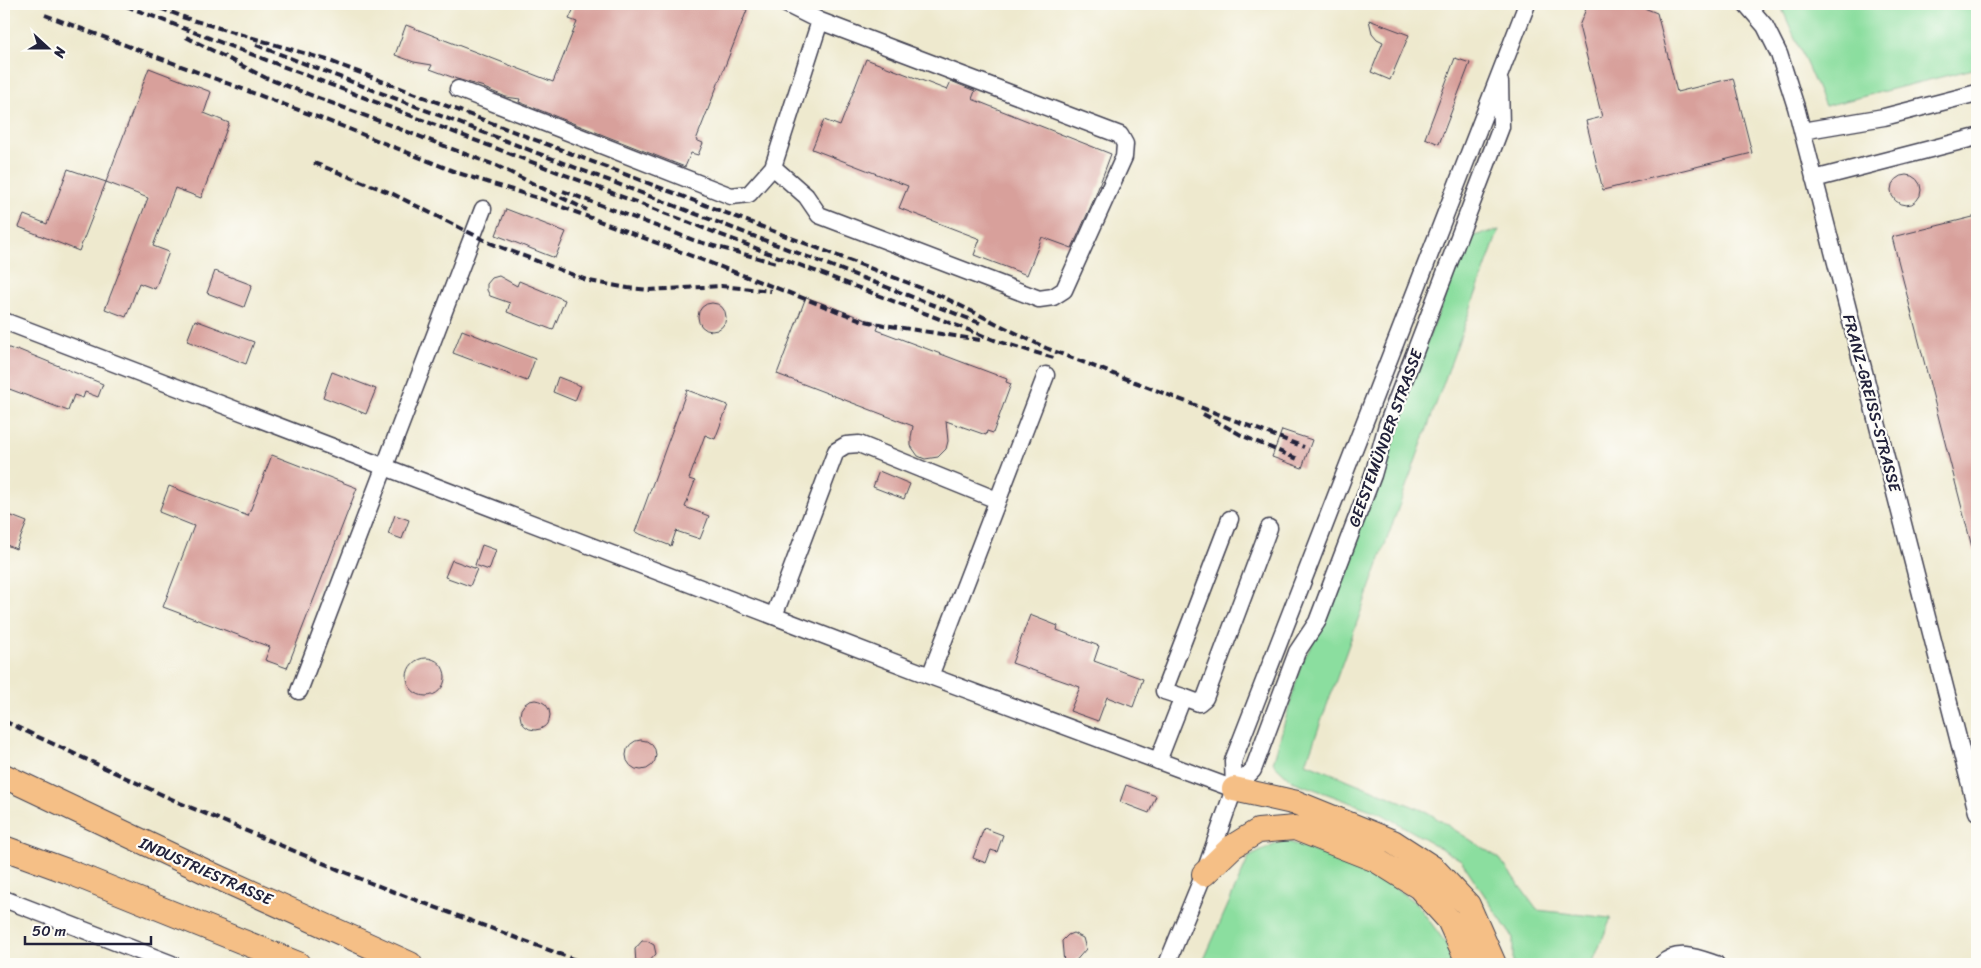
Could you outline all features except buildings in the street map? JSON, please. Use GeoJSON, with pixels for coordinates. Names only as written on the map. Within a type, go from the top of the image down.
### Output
{"type":"FeatureCollection","features":[{"type":"Feature","properties":{"kind":"highway","name":"INDUSTRIESTRASSE"},"geometry":{"type":"LineString","coordinates":[[9,779],[215,876],[410,964]]}},
{"type":"Feature","properties":{"kind":"highway"},"geometry":{"type":"LineString","coordinates":[[1234,789],[1295,828],[1376,860],[1419,887],[1449,920],[1469,964]]}},
{"type":"Feature","properties":{"kind":"highway"},"geometry":{"type":"LineString","coordinates":[[1234,789],[1297,803],[1393,842],[1433,868],[1468,904],[1494,964]]}},
{"type":"Feature","properties":{"kind":"highway"},"geometry":{"type":"LineString","coordinates":[[1204,874],[1232,847],[1258,831],[1295,828]]}},
{"type":"Feature","properties":{"kind":"highway"},"geometry":{"type":"LineString","coordinates":[[4,848],[76,874],[298,964]]}},
{"type":"Feature","properties":{"kind":"street"},"geometry":{"type":"LineString","coordinates":[[773,167],[806,196],[819,215],[1039,299],[1053,297],[1064,290],[1124,157],[1125,144],[1120,135],[820,21],[786,4]]}},
{"type":"Feature","properties":{"kind":"street","name":"GEESTEMÜNDER STRASSE"},"geometry":{"type":"LineString","coordinates":[[1168,964],[1204,874],[1234,789],[1233,761],[1527,4]]}},
{"type":"Feature","properties":{"kind":"street","name":"FRANZ-GREISS-STRASSE"},"geometry":{"type":"LineString","coordinates":[[1746,4],[1765,26],[1779,54],[1802,131],[1973,773],[1977,812]]}},
{"type":"Feature","properties":{"kind":"street"},"geometry":{"type":"LineString","coordinates":[[458,88],[731,196],[749,194],[773,167],[820,21]]}},
{"type":"Feature","properties":{"kind":"street","name":"GEESTEMÜNDER STRASSE"},"geometry":{"type":"LineString","coordinates":[[1234,789],[1253,770],[1297,652],[1317,622],[1373,475],[1387,425],[1501,127],[1500,73]]}},
{"type":"Feature","properties":{"kind":"street"},"geometry":{"type":"LineString","coordinates":[[1802,131],[1884,117],[1977,93]]}},
{"type":"Feature","properties":{"kind":"street"},"geometry":{"type":"LineString","coordinates":[[1814,179],[1977,136]]}},
{"type":"Feature","properties":{"kind":"street"},"geometry":{"type":"LineString","coordinates":[[299,691],[483,209]]}},
{"type":"Feature","properties":{"kind":"street"},"geometry":{"type":"LineString","coordinates":[[4,321],[930,676],[1234,789]]}},
{"type":"Feature","properties":{"kind":"street"},"geometry":{"type":"LineString","coordinates":[[930,676],[1046,375]]}},
{"type":"Feature","properties":{"kind":"street"},"geometry":{"type":"LineString","coordinates":[[774,616],[836,450],[846,445],[859,444],[998,500]]}},
{"type":"Feature","properties":{"kind":"street"},"geometry":{"type":"LineString","coordinates":[[1230,519],[1164,691],[1199,703],[1205,698],[1270,528]]}},
{"type":"Feature","properties":{"kind":"street"},"geometry":{"type":"LineString","coordinates":[[1158,761],[1183,697]]}},
{"type":"Feature","properties":{"kind":"street"},"geometry":{"type":"LineString","coordinates":[[4,898],[172,964]]}},
{"type":"Feature","properties":{"kind":"street"},"geometry":{"type":"LineString","coordinates":[[1662,964],[1669,957],[1714,964]]}},
{"type":"Feature","properties":{"kind":"green space"},"geometry":{"type":"Polygon","coordinates":[[[1780,4],[1977,4],[1977,68],[1825,106],[1780,4]]]}},
{"type":"Feature","properties":{"kind":"green space"},"geometry":{"type":"Polygon","coordinates":[[[1499,230],[1306,763],[1427,812],[1500,859],[1537,910],[1611,918],[1592,964],[1513,964],[1513,938],[1461,860],[1382,814],[1292,781],[1273,763],[1301,664],[1327,617],[1404,399],[1469,237],[1499,230]]]}},
{"type":"Feature","properties":{"kind":"green space"},"geometry":{"type":"Polygon","coordinates":[[[1284,840],[1379,876],[1417,904],[1445,942],[1455,964],[1202,964],[1249,857],[1284,840]]]}},
{"type":"Feature","properties":{"kind":"railway"},"geometry":{"type":"LineString","coordinates":[[149,4],[189,19]]}},
{"type":"Feature","properties":{"kind":"railway"},"geometry":{"type":"LineString","coordinates":[[126,6],[997,341],[1057,359]]}},
{"type":"Feature","properties":{"kind":"railway"},"geometry":{"type":"LineString","coordinates":[[45,15],[344,127],[458,173],[541,199],[861,320],[980,340]]}},
{"type":"Feature","properties":{"kind":"railway"},"geometry":{"type":"LineString","coordinates":[[182,17],[327,60],[906,282],[943,297],[1046,348],[1304,447]]}},
{"type":"Feature","properties":{"kind":"railway"},"geometry":{"type":"LineString","coordinates":[[186,37],[266,78],[497,166],[587,210]]}},
{"type":"Feature","properties":{"kind":"railway"},"geometry":{"type":"LineString","coordinates":[[256,45],[980,323]]}},
{"type":"Feature","properties":{"kind":"railway"},"geometry":{"type":"LineString","coordinates":[[314,163],[391,193],[490,243],[589,281],[649,290],[721,286],[771,291]]}},
{"type":"Feature","properties":{"kind":"railway"},"geometry":{"type":"LineString","coordinates":[[563,191],[696,241],[776,263]]}},
{"type":"Feature","properties":{"kind":"railway"},"geometry":{"type":"LineString","coordinates":[[1203,414],[1243,436],[1300,460]]}},
{"type":"Feature","properties":{"kind":"railway"},"geometry":{"type":"LineString","coordinates":[[4,721],[180,803],[368,882],[586,964]]}}]}
